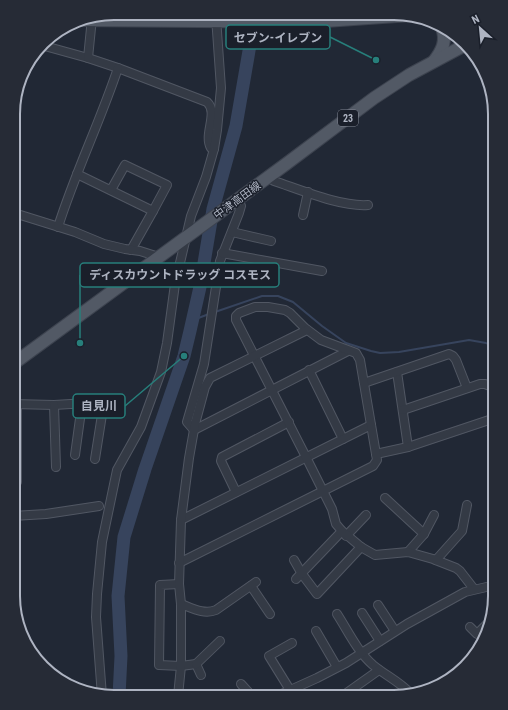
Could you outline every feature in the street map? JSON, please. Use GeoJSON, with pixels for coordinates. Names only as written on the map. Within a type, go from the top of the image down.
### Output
{"type":"FeatureCollection","features":[{"type":"Feature","properties":{"kind":"main road"},"geometry":{"type":"LineString","coordinates":[[224,20],[277,22],[344,20]]}},
{"type":"Feature","properties":{"kind":"main road"},"geometry":{"type":"LineString","coordinates":[[433,62],[441,53],[445,40],[444,35]]}},
{"type":"Feature","properties":{"kind":"main road","name":"中津高田線"},"geometry":{"type":"LineString","coordinates":[[20,359],[238,200],[374,98],[433,62],[460,48]]}},
{"type":"Feature","properties":{"kind":"street"},"geometry":{"type":"LineString","coordinates":[[101,689],[97,636],[97,594],[106,520],[117,470],[140,427],[156,389],[161,372],[167,343],[175,284],[190,235],[191,216],[206,178],[214,149],[220,111],[221,88],[216,20]]}},
{"type":"Feature","properties":{"kind":"street"},"geometry":{"type":"LineString","coordinates":[[88,58],[92,23]]}},
{"type":"Feature","properties":{"kind":"street"},"geometry":{"type":"LineString","coordinates":[[48,47],[118,68],[189,94],[209,104],[211,111],[208,141],[211,148],[214,149]]}},
{"type":"Feature","properties":{"kind":"street"},"geometry":{"type":"LineString","coordinates":[[58,227],[77,174],[105,106],[118,68]]}},
{"type":"Feature","properties":{"kind":"street"},"geometry":{"type":"LineString","coordinates":[[111,190],[124,165],[167,185],[131,250]]}},
{"type":"Feature","properties":{"kind":"street"},"geometry":{"type":"LineString","coordinates":[[77,174],[153,212]]}},
{"type":"Feature","properties":{"kind":"street"},"geometry":{"type":"LineString","coordinates":[[268,177],[274,181],[349,204],[358,206],[368,205]]}},
{"type":"Feature","properties":{"kind":"street"},"geometry":{"type":"LineString","coordinates":[[303,215],[308,192]]}},
{"type":"Feature","properties":{"kind":"street"},"geometry":{"type":"LineString","coordinates":[[194,430],[187,422],[204,364],[218,270],[222,253],[232,232],[241,206],[238,200]]}},
{"type":"Feature","properties":{"kind":"street"},"geometry":{"type":"LineString","coordinates":[[20,215],[75,232],[104,244],[140,251],[159,257]]}},
{"type":"Feature","properties":{"kind":"street"},"geometry":{"type":"LineString","coordinates":[[232,232],[271,241]]}},
{"type":"Feature","properties":{"kind":"street"},"geometry":{"type":"LineString","coordinates":[[222,253],[322,271]]}},
{"type":"Feature","properties":{"kind":"street"},"geometry":{"type":"LineString","coordinates":[[179,563],[323,491],[373,466],[376,460],[360,360],[356,354],[321,340],[307,330],[285,310],[258,306],[239,313],[236,316],[236,320],[289,422],[306,457],[323,491],[332,509],[336,524],[344,534],[361,548],[375,556],[408,552],[436,560],[460,571],[474,589]]}},
{"type":"Feature","properties":{"kind":"street"},"geometry":{"type":"LineString","coordinates":[[179,690],[181,666],[181,604],[179,563],[181,520],[194,430],[207,382],[210,378],[307,330]]}},
{"type":"Feature","properties":{"kind":"street"},"geometry":{"type":"LineString","coordinates":[[194,430],[348,351]]}},
{"type":"Feature","properties":{"kind":"street"},"geometry":{"type":"LineString","coordinates":[[364,383],[450,354],[456,360],[467,388]]}},
{"type":"Feature","properties":{"kind":"street"},"geometry":{"type":"LineString","coordinates":[[309,370],[343,439]]}},
{"type":"Feature","properties":{"kind":"street"},"geometry":{"type":"LineString","coordinates":[[397,372],[408,447]]}},
{"type":"Feature","properties":{"kind":"street"},"geometry":{"type":"LineString","coordinates":[[403,410],[480,384],[488,385]]}},
{"type":"Feature","properties":{"kind":"street"},"geometry":{"type":"LineString","coordinates":[[20,404],[54,405],[104,402],[95,459]]}},
{"type":"Feature","properties":{"kind":"street"},"geometry":{"type":"LineString","coordinates":[[74,455],[82,404]]}},
{"type":"Feature","properties":{"kind":"street"},"geometry":{"type":"LineString","coordinates":[[54,405],[56,467]]}},
{"type":"Feature","properties":{"kind":"street"},"geometry":{"type":"LineString","coordinates":[[376,454],[408,447],[488,420]]}},
{"type":"Feature","properties":{"kind":"street"},"geometry":{"type":"LineString","coordinates":[[236,492],[221,461],[222,456],[289,422]]}},
{"type":"Feature","properties":{"kind":"street"},"geometry":{"type":"LineString","coordinates":[[181,520],[371,425]]}},
{"type":"Feature","properties":{"kind":"street"},"geometry":{"type":"LineString","coordinates":[[385,498],[424,534]]}},
{"type":"Feature","properties":{"kind":"street"},"geometry":{"type":"LineString","coordinates":[[436,560],[462,531],[466,505]]}},
{"type":"Feature","properties":{"kind":"street"},"geometry":{"type":"LineString","coordinates":[[20,516],[46,514],[99,506]]}},
{"type":"Feature","properties":{"kind":"street"},"geometry":{"type":"LineString","coordinates":[[299,577],[366,515]]}},
{"type":"Feature","properties":{"kind":"street"},"geometry":{"type":"LineString","coordinates":[[408,552],[424,534],[434,515]]}},
{"type":"Feature","properties":{"kind":"street"},"geometry":{"type":"LineString","coordinates":[[294,560],[299,577],[317,594],[361,548]]}},
{"type":"Feature","properties":{"kind":"street"},"geometry":{"type":"LineString","coordinates":[[179,584],[160,585],[159,665],[181,666],[196,664],[220,641]]}},
{"type":"Feature","properties":{"kind":"street"},"geometry":{"type":"LineString","coordinates":[[181,604],[201,612],[212,612],[253,584],[270,614]]}},
{"type":"Feature","properties":{"kind":"street"},"geometry":{"type":"LineString","coordinates":[[292,643],[269,656],[290,690],[337,667],[457,595],[474,589],[488,586]]}},
{"type":"Feature","properties":{"kind":"street"},"geometry":{"type":"LineString","coordinates":[[378,605],[395,631]]}},
{"type":"Feature","properties":{"kind":"street"},"geometry":{"type":"LineString","coordinates":[[362,613],[380,641]]}},
{"type":"Feature","properties":{"kind":"street"},"geometry":{"type":"LineString","coordinates":[[337,614],[361,653],[379,670],[406,689]]}},
{"type":"Feature","properties":{"kind":"street"},"geometry":{"type":"LineString","coordinates":[[470,627],[477,634],[482,629]]}},
{"type":"Feature","properties":{"kind":"street"},"geometry":{"type":"LineString","coordinates":[[316,631],[337,667]]}},
{"type":"Feature","properties":{"kind":"street"},"geometry":{"type":"LineString","coordinates":[[196,664],[201,675]]}},
{"type":"Feature","properties":{"kind":"street"},"geometry":{"type":"LineString","coordinates":[[351,690],[379,670]]}},
{"type":"Feature","properties":{"kind":"street"},"geometry":{"type":"LineString","coordinates":[[241,684],[247,690]]}},
{"type":"Feature","properties":{"kind":"waterway"},"geometry":{"type":"LineString","coordinates":[[119,690],[121,656],[118,596],[124,537],[145,469],[184,356],[200,287],[213,209],[236,126],[254,20]]}},
{"type":"Feature","properties":{"kind":"waterway"},"geometry":{"type":"LineString","coordinates":[[215,312],[262,296],[278,296],[293,302],[322,326],[346,343],[371,351],[380,353],[399,352],[469,340],[488,344]]}},
{"type":"Feature","properties":{"kind":"waterway"},"geometry":{"type":"LineString","coordinates":[[193,320],[209,314]]}},
{"type":"Feature","properties":{"kind":"place","name":"セブン-イレブン"},"geometry":{"type":"Point","coordinates":[376,60]}},
{"type":"Feature","properties":{"kind":"place","name":"ディスカウントドラッグ コスモス"},"geometry":{"type":"Point","coordinates":[80,343]}},
{"type":"Feature","properties":{"kind":"place","name":"自見川"},"geometry":{"type":"Point","coordinates":[184,356]}}]}
